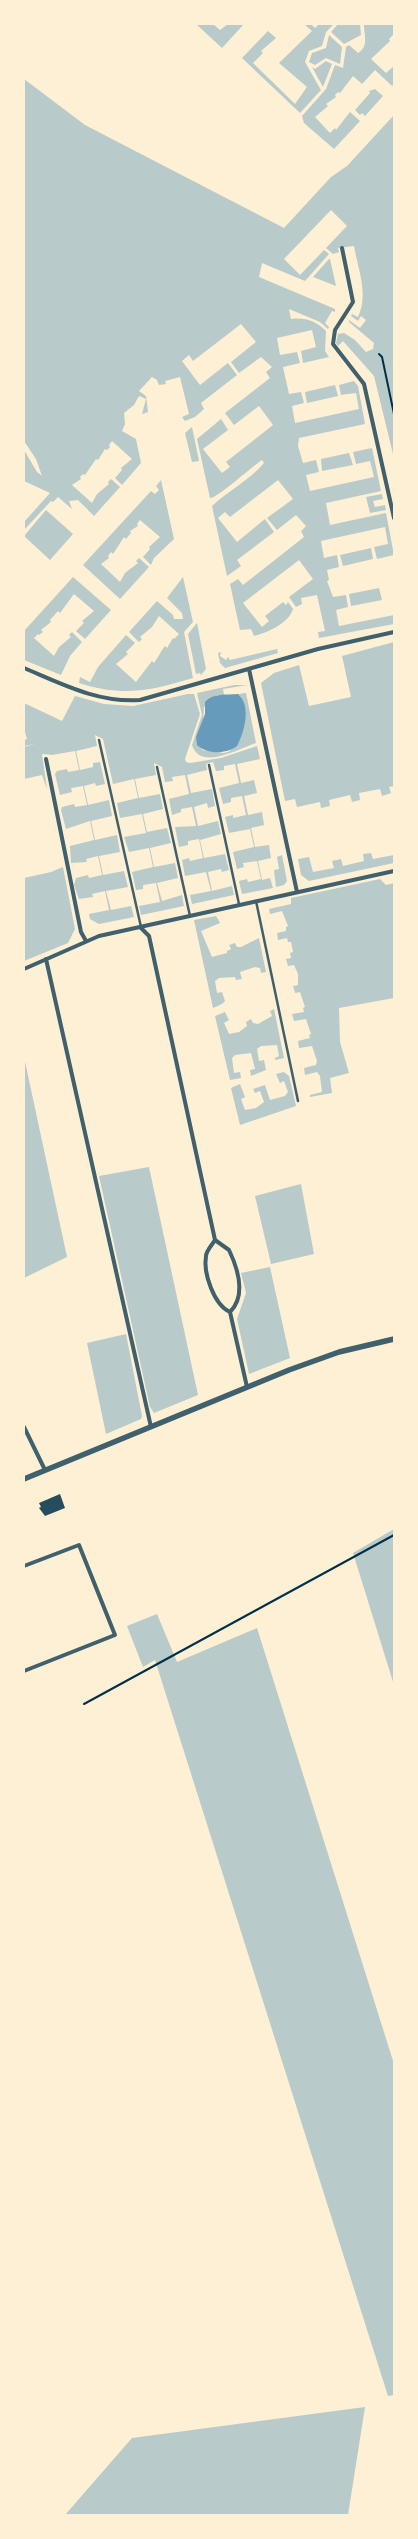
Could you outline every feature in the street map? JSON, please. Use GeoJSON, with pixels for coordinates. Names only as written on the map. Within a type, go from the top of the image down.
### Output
{"type":"FeatureCollection","features":[{"type":"Feature","properties":{"kind":"street"},"geometry":{"type":"LineString","coordinates":[[342,248],[353,302],[335,330],[333,344],[364,384],[394,518]]}},
{"type":"Feature","properties":{"kind":"street"},"geometry":{"type":"LineString","coordinates":[[24,668],[88,694],[120,700],[152,698],[318,649],[394,632]]}},
{"type":"Feature","properties":{"kind":"street"},"geometry":{"type":"LineString","coordinates":[[249,669],[297,892]]}},
{"type":"Feature","properties":{"kind":"street"},"geometry":{"type":"LineString","coordinates":[[46,759],[63,850],[81,932],[86,941]]}},
{"type":"Feature","properties":{"kind":"street"},"geometry":{"type":"LineString","coordinates":[[24,969],[99,936],[141,928],[239,904],[394,871]]}},
{"type":"Feature","properties":{"kind":"street"},"geometry":{"type":"LineString","coordinates":[[141,928],[149,936],[215,1240],[229,1250],[240,1289],[238,1300],[230,1312],[247,1387]]}},
{"type":"Feature","properties":{"kind":"street"},"geometry":{"type":"LineString","coordinates":[[46,959],[151,1427]]}},
{"type":"Feature","properties":{"kind":"street"},"geometry":{"type":"LineString","coordinates":[[215,1240],[206,1253],[206,1263],[215,1300],[223,1309],[230,1312]]}},
{"type":"Feature","properties":{"kind":"street"},"geometry":{"type":"LineString","coordinates":[[24,1479],[247,1387],[339,1352],[394,1339]]}},
{"type":"Feature","properties":{"kind":"street"},"geometry":{"type":"LineString","coordinates":[[24,1427],[45,1470]]}},
{"type":"Feature","properties":{"kind":"street"},"geometry":{"type":"LineString","coordinates":[[24,1566],[79,1545],[115,1635],[24,1671]]}},
{"type":"Feature","properties":{"kind":"lane"},"geometry":{"type":"LineString","coordinates":[[99,740],[141,928]]}},
{"type":"Feature","properties":{"kind":"lane"},"geometry":{"type":"LineString","coordinates":[[208,765],[239,904]]}},
{"type":"Feature","properties":{"kind":"lane"},"geometry":{"type":"LineString","coordinates":[[157,767],[190,916]]}},
{"type":"Feature","properties":{"kind":"lane"},"geometry":{"type":"LineString","coordinates":[[256,901],[298,1100]]}},
{"type":"Feature","properties":{"kind":"path"},"geometry":{"type":"LineString","coordinates":[[379,354],[382,357],[394,414]]}},
{"type":"Feature","properties":{"kind":"path"},"geometry":{"type":"LineString","coordinates":[[84,1704],[394,1535]]}},
{"type":"Feature","properties":{"kind":"shaded area"},"geometry":{"type":"Polygon","coordinates":[[[196,24],[213,24],[220,30],[228,24],[244,24],[222,48],[196,24]]]}},
{"type":"Feature","properties":{"kind":"shaded area"},"geometry":{"type":"Polygon","coordinates":[[[304,24],[311,24],[315,28],[319,24],[334,24],[326,32],[322,46],[309,51],[305,62],[321,90],[300,113],[242,58],[268,31],[276,38],[261,51],[263,53],[253,63],[295,104],[307,87],[279,63],[312,31],[304,24]]]}},
{"type":"Feature","properties":{"kind":"shaded area"},"geometry":{"type":"Polygon","coordinates":[[[338,24],[360,24],[361,35],[344,44],[331,32],[338,24]]]}},
{"type":"Feature","properties":{"kind":"shaded area"},"geometry":{"type":"Polygon","coordinates":[[[364,24],[394,24],[394,34],[389,39],[390,41],[371,59],[386,73],[394,66],[394,84],[392,86],[375,70],[362,84],[353,76],[340,93],[338,92],[335,95],[336,97],[326,104],[328,106],[315,117],[330,133],[335,128],[336,130],[350,112],[360,121],[334,149],[304,123],[302,116],[326,89],[335,65],[343,68],[346,47],[349,45],[358,53],[364,47],[364,24]]]}},
{"type":"Feature","properties":{"kind":"shaded area"},"geometry":{"type":"Polygon","coordinates":[[[329,35],[342,47],[340,64],[326,58],[315,65],[309,62],[312,53],[326,48],[329,35]]]}},
{"type":"Feature","properties":{"kind":"shaded area"},"geometry":{"type":"Polygon","coordinates":[[[326,61],[332,64],[323,87],[312,67],[315,69],[326,61]]]}},
{"type":"Feature","properties":{"kind":"shaded area"},"geometry":{"type":"Polygon","coordinates":[[[24,79],[85,125],[284,228],[331,177],[347,166],[394,115],[394,458],[374,376],[343,341],[338,346],[336,343],[338,334],[344,333],[355,340],[366,352],[373,349],[374,343],[349,322],[349,320],[360,328],[366,320],[361,316],[358,321],[351,316],[352,314],[358,317],[363,300],[362,282],[354,246],[338,248],[339,252],[333,254],[326,248],[347,226],[331,210],[284,259],[300,275],[324,250],[329,254],[305,281],[262,263],[259,277],[335,309],[335,312],[332,311],[325,323],[329,327],[328,329],[320,322],[289,309],[291,319],[310,320],[326,331],[325,351],[329,357],[303,363],[301,351],[316,347],[312,330],[277,338],[280,355],[297,352],[300,363],[283,367],[289,394],[301,392],[304,403],[292,406],[295,423],[359,409],[356,393],[341,395],[339,385],[354,381],[358,386],[365,424],[299,438],[298,446],[303,463],[316,460],[319,472],[306,475],[310,491],[374,477],[370,461],[356,464],[353,452],[372,448],[381,491],[326,503],[330,525],[386,513],[394,555],[377,559],[374,547],[388,544],[385,527],[321,541],[324,558],[337,555],[339,567],[327,570],[329,580],[327,581],[333,597],[346,595],[348,607],[336,610],[339,626],[394,615],[394,624],[319,638],[318,632],[325,631],[317,595],[301,598],[302,604],[296,607],[289,597],[313,579],[299,560],[243,603],[262,627],[269,621],[265,616],[283,602],[286,605],[288,602],[293,609],[287,619],[277,627],[254,636],[251,629],[240,630],[230,584],[238,579],[243,585],[304,537],[301,531],[306,526],[296,515],[277,530],[267,518],[293,499],[278,480],[230,517],[225,512],[218,518],[237,542],[265,519],[274,532],[237,560],[241,566],[227,576],[212,506],[252,475],[264,463],[262,460],[220,493],[210,498],[197,439],[221,419],[228,430],[203,449],[222,473],[230,467],[226,462],[273,425],[259,406],[234,425],[225,413],[270,378],[266,372],[272,367],[261,357],[239,373],[231,362],[256,342],[241,324],[193,361],[189,355],[182,361],[200,385],[228,363],[237,375],[201,403],[204,409],[195,417],[185,421],[182,417],[189,414],[180,377],[165,381],[166,384],[159,385],[157,380],[152,377],[139,391],[146,396],[148,412],[142,414],[146,399],[139,396],[134,405],[124,413],[125,424],[122,431],[136,439],[141,463],[122,485],[115,478],[122,470],[121,468],[132,459],[112,441],[109,445],[110,447],[107,450],[105,449],[98,460],[96,459],[85,475],[83,474],[80,477],[81,479],[72,485],[92,503],[97,494],[109,484],[108,482],[111,479],[120,487],[94,516],[78,500],[69,501],[72,509],[58,497],[53,502],[51,501],[24,530],[24,522],[50,493],[24,481],[24,450],[37,472],[42,476],[36,459],[24,441],[24,79]]]}},
{"type":"Feature","properties":{"kind":"shaded area"},"geometry":{"type":"Polygon","coordinates":[[[375,89],[383,96],[365,116],[362,113],[360,115],[355,110],[370,93],[369,91],[375,89]]]}},
{"type":"Feature","properties":{"kind":"shaded area"},"geometry":{"type":"Polygon","coordinates":[[[330,259],[336,286],[313,277],[330,259]]]}},
{"type":"Feature","properties":{"kind":"shaded area"},"geometry":{"type":"Polygon","coordinates":[[[335,385],[338,396],[307,403],[305,392],[335,385]]]}},
{"type":"Feature","properties":{"kind":"shaded area"},"geometry":{"type":"Polygon","coordinates":[[[192,427],[199,461],[192,462],[185,433],[192,427]]]}},
{"type":"Feature","properties":{"kind":"shaded area"},"geometry":{"type":"Polygon","coordinates":[[[349,453],[353,465],[322,471],[321,459],[349,453]]]}},
{"type":"Feature","properties":{"kind":"shaded area"},"geometry":{"type":"Polygon","coordinates":[[[161,480],[174,539],[154,558],[151,565],[143,557],[150,549],[149,547],[160,537],[140,520],[137,524],[138,526],[130,531],[131,533],[126,539],[124,537],[113,554],[111,552],[108,556],[109,558],[101,564],[120,582],[125,573],[138,563],[136,561],[139,558],[149,567],[120,599],[83,565],[151,491],[155,494],[159,490],[156,486],[161,480]]]}},
{"type":"Feature","properties":{"kind":"shaded area"},"geometry":{"type":"Polygon","coordinates":[[[382,494],[383,499],[373,501],[375,507],[385,505],[386,510],[370,513],[366,497],[382,494]]]}},
{"type":"Feature","properties":{"kind":"shaded area"},"geometry":{"type":"Polygon","coordinates":[[[46,510],[73,534],[50,560],[24,536],[46,510]]]}},
{"type":"Feature","properties":{"kind":"shaded area"},"geometry":{"type":"Polygon","coordinates":[[[371,548],[373,559],[343,566],[340,555],[371,548]]]}},
{"type":"Feature","properties":{"kind":"shaded area"},"geometry":{"type":"Polygon","coordinates":[[[73,577],[111,610],[85,639],[76,631],[84,623],[82,621],[94,611],[74,594],[60,613],[58,611],[50,620],[51,622],[41,630],[43,632],[34,638],[54,656],[59,647],[71,637],[69,635],[72,632],[82,642],[70,656],[61,675],[24,660],[24,631],[73,577]]]}},
{"type":"Feature","properties":{"kind":"shaded area"},"geometry":{"type":"Polygon","coordinates":[[[183,577],[193,622],[184,632],[193,678],[136,691],[109,690],[79,683],[80,677],[90,682],[98,667],[126,635],[135,643],[126,652],[128,654],[116,664],[136,682],[152,661],[154,663],[165,646],[167,648],[173,638],[174,639],[179,634],[159,616],[152,627],[140,637],[142,639],[139,642],[129,632],[157,601],[173,615],[174,619],[183,619],[182,613],[167,598],[183,577]]]}},
{"type":"Feature","properties":{"kind":"shaded area"},"geometry":{"type":"Polygon","coordinates":[[[379,588],[382,600],[351,606],[349,594],[379,588]]]}},
{"type":"Feature","properties":{"kind":"shaded area"},"geometry":{"type":"Polygon","coordinates":[[[197,623],[206,669],[201,675],[200,673],[196,674],[188,634],[197,623]]]}},
{"type":"Feature","properties":{"kind":"shaded area"},"geometry":{"type":"Polygon","coordinates":[[[394,642],[394,786],[389,787],[391,793],[382,796],[380,789],[359,793],[360,800],[352,802],[350,795],[329,800],[330,806],[321,808],[320,802],[297,807],[295,799],[285,801],[261,683],[274,673],[299,665],[309,706],[351,697],[342,656],[394,642]]]}},
{"type":"Feature","properties":{"kind":"shaded area"},"geometry":{"type":"Polygon","coordinates":[[[277,649],[278,653],[225,668],[220,663],[218,653],[221,652],[220,656],[226,660],[228,657],[230,660],[277,649]]]}},
{"type":"Feature","properties":{"kind":"shaded area"},"geometry":{"type":"Polygon","coordinates":[[[234,685],[247,685],[223,689],[224,695],[217,695],[204,707],[203,723],[196,737],[202,750],[224,753],[230,751],[241,697],[238,694],[246,693],[256,743],[220,756],[203,756],[196,753],[192,745],[202,715],[197,693],[234,685]]]}},
{"type":"Feature","properties":{"kind":"shaded area"},"geometry":{"type":"Polygon","coordinates":[[[194,694],[200,714],[185,759],[186,762],[190,763],[221,758],[257,746],[260,759],[237,764],[241,783],[254,780],[257,793],[244,796],[248,815],[262,812],[264,825],[251,828],[255,847],[269,845],[271,858],[258,861],[262,880],[270,878],[273,888],[242,894],[239,881],[247,879],[248,882],[261,879],[257,861],[243,863],[244,867],[237,869],[233,852],[254,847],[250,829],[229,833],[225,817],[233,815],[233,818],[246,815],[242,796],[231,798],[231,802],[223,804],[219,788],[239,783],[235,764],[224,766],[224,770],[216,771],[213,762],[206,764],[207,770],[187,775],[191,793],[212,789],[215,806],[208,808],[207,803],[194,807],[198,826],[218,821],[221,834],[200,840],[204,858],[225,854],[229,870],[222,872],[221,869],[208,872],[212,891],[232,886],[234,895],[192,904],[190,895],[211,891],[206,872],[185,876],[182,860],[189,858],[190,861],[203,858],[199,839],[188,841],[188,845],[179,847],[175,827],[196,826],[192,807],[181,809],[181,812],[172,815],[169,799],[189,794],[185,775],[172,777],[173,781],[165,782],[162,767],[154,763],[156,775],[135,779],[139,798],[160,794],[163,809],[143,814],[147,832],[167,828],[171,843],[150,848],[154,867],[175,863],[178,878],[157,883],[162,901],[182,895],[184,906],[141,915],[139,906],[160,902],[156,883],[143,885],[143,889],[136,890],[132,872],[153,867],[149,848],[129,852],[124,837],[146,833],[142,814],[120,818],[117,803],[138,798],[134,779],[113,784],[103,739],[95,735],[97,746],[76,751],[80,770],[93,767],[93,763],[100,762],[105,784],[96,786],[95,783],[84,786],[88,805],[109,800],[112,816],[91,821],[95,840],[117,835],[120,852],[99,856],[103,875],[124,871],[128,887],[106,891],[111,910],[131,906],[134,917],[99,924],[90,919],[89,914],[109,910],[105,891],[92,894],[93,897],[79,899],[74,885],[76,878],[88,875],[89,878],[102,875],[98,856],[86,859],[87,862],[71,863],[70,846],[94,840],[90,821],[66,829],[61,810],[62,807],[74,804],[75,807],[87,805],[83,786],[71,788],[72,792],[60,795],[55,774],[57,771],[67,769],[68,772],[79,770],[75,751],[52,755],[42,754],[47,789],[42,775],[24,779],[24,747],[35,744],[24,746],[24,740],[27,739],[24,729],[24,703],[62,721],[75,696],[104,704],[133,706],[194,694]]]}},
{"type":"Feature","properties":{"kind":"shaded area"},"geometry":{"type":"Polygon","coordinates":[[[371,853],[373,859],[394,855],[394,863],[309,881],[301,875],[298,859],[309,857],[313,872],[334,868],[332,861],[341,859],[343,866],[364,861],[363,854],[371,853]]]}},
{"type":"Feature","properties":{"kind":"shaded area"},"geometry":{"type":"Polygon","coordinates":[[[282,855],[287,881],[284,885],[276,887],[274,870],[279,869],[277,857],[282,855]]]}},
{"type":"Feature","properties":{"kind":"shaded area"},"geometry":{"type":"Polygon","coordinates":[[[63,867],[75,929],[68,943],[24,961],[24,878],[51,872],[63,867]]]}},
{"type":"Feature","properties":{"kind":"shaded area"},"geometry":{"type":"Polygon","coordinates":[[[380,879],[386,885],[394,883],[394,998],[339,1008],[340,1042],[349,1073],[330,1078],[332,1093],[310,1097],[310,1095],[322,1092],[320,1076],[317,1072],[305,1075],[304,1068],[316,1065],[317,1061],[312,1046],[299,1048],[298,1041],[310,1038],[309,1035],[311,1034],[306,1019],[294,1021],[292,1014],[304,1012],[303,1008],[305,1007],[300,992],[295,993],[293,986],[298,985],[298,974],[294,965],[288,966],[286,959],[291,958],[290,953],[293,952],[291,942],[288,942],[287,938],[278,940],[277,933],[286,931],[286,927],[288,926],[282,911],[270,914],[269,909],[291,904],[291,898],[380,879]]]}},
{"type":"Feature","properties":{"kind":"shaded area"},"geometry":{"type":"Polygon","coordinates":[[[216,916],[220,923],[201,931],[212,957],[227,953],[227,951],[231,949],[229,945],[235,943],[237,947],[241,947],[259,938],[266,972],[261,973],[260,968],[255,967],[240,972],[242,979],[236,980],[235,977],[219,978],[215,981],[217,993],[222,992],[225,1001],[213,1008],[194,920],[216,916]]]}},
{"type":"Feature","properties":{"kind":"shaded area"},"geometry":{"type":"Polygon","coordinates":[[[274,1009],[284,1058],[275,1060],[275,1058],[279,1056],[277,1045],[261,1046],[257,1049],[259,1061],[264,1060],[266,1070],[251,1076],[250,1070],[255,1069],[251,1053],[235,1055],[232,1058],[234,1073],[240,1072],[241,1078],[230,1080],[215,1016],[225,1012],[229,1020],[224,1023],[229,1034],[239,1032],[247,1026],[246,1022],[251,1019],[253,1023],[258,1024],[272,1016],[270,1011],[274,1009]]]}},
{"type":"Feature","properties":{"kind":"shaded area"},"geometry":{"type":"Polygon","coordinates":[[[24,1057],[67,1257],[24,1278],[24,1057]]]}},
{"type":"Feature","properties":{"kind":"shaded area"},"geometry":{"type":"Polygon","coordinates":[[[284,1072],[289,1076],[296,1106],[240,1125],[231,1088],[240,1084],[245,1097],[241,1099],[245,1110],[256,1108],[264,1102],[260,1091],[255,1093],[253,1089],[265,1085],[270,1100],[285,1096],[288,1092],[284,1081],[280,1083],[276,1074],[284,1072]]]}},
{"type":"Feature","properties":{"kind":"shaded area"},"geometry":{"type":"Polygon","coordinates":[[[149,1167],[198,1395],[154,1413],[150,1407],[99,1176],[149,1167]]]}},
{"type":"Feature","properties":{"kind":"shaded area"},"geometry":{"type":"Polygon","coordinates":[[[301,1184],[314,1254],[271,1264],[255,1196],[301,1184]]]}},
{"type":"Feature","properties":{"kind":"shaded area"},"geometry":{"type":"Polygon","coordinates":[[[270,1267],[290,1358],[249,1374],[237,1319],[246,1293],[241,1273],[270,1267]]]}},
{"type":"Feature","properties":{"kind":"shaded area"},"geometry":{"type":"Polygon","coordinates":[[[126,1334],[142,1416],[141,1419],[106,1434],[87,1343],[126,1334]]]}},
{"type":"Feature","properties":{"kind":"shaded area"},"geometry":{"type":"Polygon","coordinates":[[[394,1529],[394,1685],[353,1553],[394,1529]]]}},
{"type":"Feature","properties":{"kind":"shaded area"},"geometry":{"type":"Polygon","coordinates":[[[157,1614],[177,1662],[257,1628],[394,2064],[394,2395],[388,2396],[155,1660],[143,1667],[127,1626],[157,1614]]]}},
{"type":"Feature","properties":{"kind":"shaded area"},"geometry":{"type":"Polygon","coordinates":[[[365,2407],[348,2515],[65,2515],[132,2438],[365,2407]]]}},
{"type":"Feature","properties":{"kind":"water"},"geometry":{"type":"Polygon","coordinates":[[[238,694],[245,705],[246,712],[244,727],[237,746],[228,751],[222,752],[212,752],[201,748],[197,745],[196,737],[205,714],[205,702],[216,696],[238,694]]]}},
{"type":"Feature","properties":{"kind":"building"},"geometry":{"type":"Polygon","coordinates":[[[60,1494],[65,1508],[45,1516],[39,1508],[41,1507],[39,1503],[60,1494]]]}}]}
